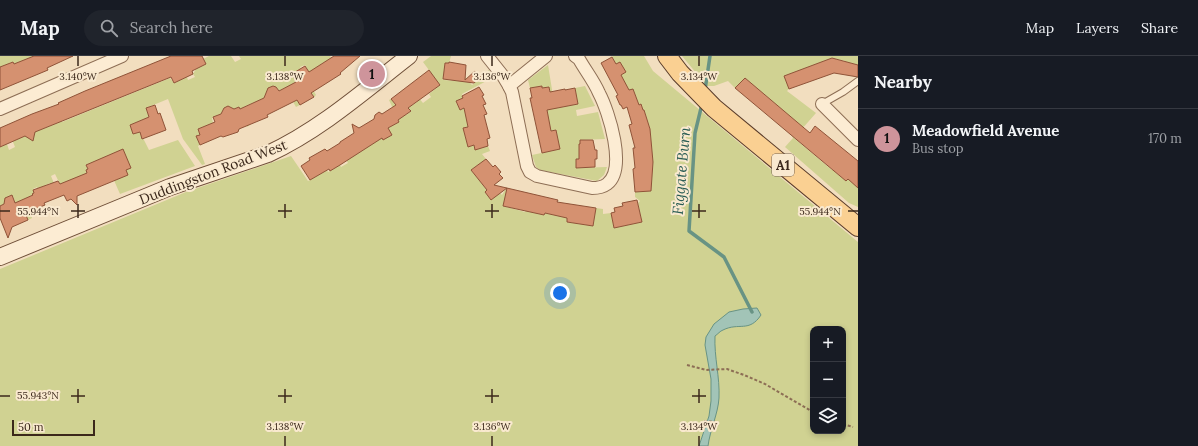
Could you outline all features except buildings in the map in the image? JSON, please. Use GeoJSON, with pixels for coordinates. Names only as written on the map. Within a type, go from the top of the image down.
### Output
{"type":"FeatureCollection","features":[{"type":"Feature","properties":{"kind":"main road","name":"A1"},"geometry":{"type":"LineString","coordinates":[[667,56],[680,73],[703,97],[858,227]]}},
{"type":"Feature","properties":{"kind":"street"},"geometry":{"type":"LineString","coordinates":[[0,109],[122,56]]}},
{"type":"Feature","properties":{"kind":"street","name":"Duddingston Road West"},"geometry":{"type":"LineString","coordinates":[[0,257],[170,187],[268,154],[281,148],[327,120],[409,56]]}},
{"type":"Feature","properties":{"kind":"street"},"geometry":{"type":"LineString","coordinates":[[487,56],[512,92],[527,166],[530,172],[537,176],[598,188],[607,184],[613,175],[616,166],[612,129],[599,93],[579,59],[575,56]]}},
{"type":"Feature","properties":{"kind":"street"},"geometry":{"type":"LineString","coordinates":[[509,86],[546,56]]}},
{"type":"Feature","properties":{"kind":"street"},"geometry":{"type":"LineString","coordinates":[[822,104],[858,140]]}},
{"type":"Feature","properties":{"kind":"lane"},"geometry":{"type":"LineString","coordinates":[[822,104],[858,81]]}},
{"type":"Feature","properties":{"kind":"path"},"geometry":{"type":"LineString","coordinates":[[687,365],[706,370],[727,369],[758,381],[810,410]]}},
{"type":"Feature","properties":{"kind":"path"},"geometry":{"type":"LineString","coordinates":[[704,421],[716,422]]}},
{"type":"Feature","properties":{"kind":"path"},"geometry":{"type":"LineString","coordinates":[[846,425],[853,427]]}},
{"type":"Feature","properties":{"kind":"green space"},"geometry":{"type":"Polygon","coordinates":[[[0,56],[34,56],[15,65],[13,62],[9,63],[0,80],[0,56]]]}},
{"type":"Feature","properties":{"kind":"green space"},"geometry":{"type":"Polygon","coordinates":[[[209,56],[231,56],[235,62],[241,59],[239,56],[330,56],[333,62],[324,62],[313,70],[315,74],[311,76],[305,65],[300,67],[316,95],[314,97],[298,71],[292,74],[296,82],[289,86],[300,105],[296,107],[285,88],[279,91],[273,86],[269,96],[244,107],[251,124],[247,127],[239,107],[212,118],[213,123],[198,129],[200,135],[197,137],[200,145],[198,146],[205,164],[202,165],[183,139],[168,99],[146,108],[149,117],[130,125],[133,134],[140,132],[149,150],[178,140],[195,166],[120,194],[109,169],[91,163],[86,165],[88,169],[86,171],[90,180],[60,184],[55,174],[51,176],[58,193],[55,194],[50,183],[46,185],[47,188],[38,191],[37,187],[33,189],[33,195],[24,199],[32,218],[28,220],[24,212],[20,214],[13,197],[10,196],[5,198],[6,203],[0,206],[0,147],[7,144],[9,150],[15,147],[11,137],[27,135],[33,138],[34,135],[30,124],[40,130],[58,123],[55,116],[58,115],[62,122],[170,78],[174,83],[187,77],[188,80],[195,77],[193,74],[196,69],[206,64],[203,59],[209,56]]]}},
{"type":"Feature","properties":{"kind":"green space"},"geometry":{"type":"Polygon","coordinates":[[[431,56],[451,56],[449,63],[445,63],[443,80],[461,81],[465,77],[472,85],[489,70],[494,77],[462,94],[463,98],[456,102],[460,110],[464,108],[470,122],[467,124],[468,127],[463,128],[468,147],[474,145],[475,150],[488,146],[490,151],[482,154],[486,159],[471,170],[487,190],[485,192],[491,200],[500,193],[502,195],[505,190],[507,190],[503,206],[525,212],[526,209],[544,215],[545,213],[568,217],[567,222],[593,226],[596,208],[603,209],[603,214],[611,213],[614,228],[642,222],[638,203],[640,201],[635,197],[635,192],[651,191],[653,163],[650,128],[644,110],[641,104],[639,105],[633,89],[627,91],[621,75],[625,72],[616,64],[612,56],[644,56],[653,71],[858,242],[858,446],[0,446],[0,269],[186,192],[291,156],[308,181],[322,173],[318,166],[323,164],[328,172],[340,165],[341,167],[348,163],[343,155],[350,158],[373,143],[379,134],[383,140],[388,128],[399,122],[389,100],[391,99],[401,113],[403,111],[406,115],[411,111],[408,108],[417,102],[415,99],[418,97],[423,103],[431,97],[429,94],[440,85],[423,62],[431,56]]]}},
{"type":"Feature","properties":{"kind":"green space"},"geometry":{"type":"Polygon","coordinates":[[[682,56],[858,56],[858,65],[856,64],[856,66],[845,64],[845,61],[832,58],[785,76],[789,89],[787,91],[816,113],[794,138],[832,170],[844,162],[835,172],[846,181],[848,179],[858,186],[858,207],[849,203],[785,147],[801,126],[745,78],[735,88],[728,81],[714,86],[707,86],[682,56]]]}},
{"type":"Feature","properties":{"kind":"green space"},"geometry":{"type":"Polygon","coordinates":[[[548,65],[555,108],[578,104],[575,88],[585,86],[595,106],[576,110],[577,116],[598,112],[605,139],[580,140],[579,159],[576,159],[576,168],[607,167],[604,175],[597,181],[540,170],[536,167],[532,155],[560,149],[556,130],[551,131],[543,103],[552,101],[549,87],[542,88],[542,86],[530,88],[528,80],[548,65]]]}},
{"type":"Feature","properties":{"kind":"shaded area"},"geometry":{"type":"Polygon","coordinates":[[[757,308],[761,315],[752,324],[722,330],[715,336],[719,398],[708,446],[699,446],[709,416],[711,401],[711,379],[705,345],[706,337],[714,324],[729,312],[757,308]]]}},
{"type":"Feature","properties":{"kind":"waterway","name":"Figgate Burn"},"geometry":{"type":"LineString","coordinates":[[705,90],[710,56]]}},
{"type":"Feature","properties":{"kind":"waterway","name":"Figgate Burn"},"geometry":{"type":"LineString","coordinates":[[702,104],[695,133],[689,231],[724,257],[752,312]]}},
{"type":"Feature","properties":{"kind":"place","name":"Meadowfield Avenue"},"geometry":{"type":"Point","coordinates":[372,74]}}]}
